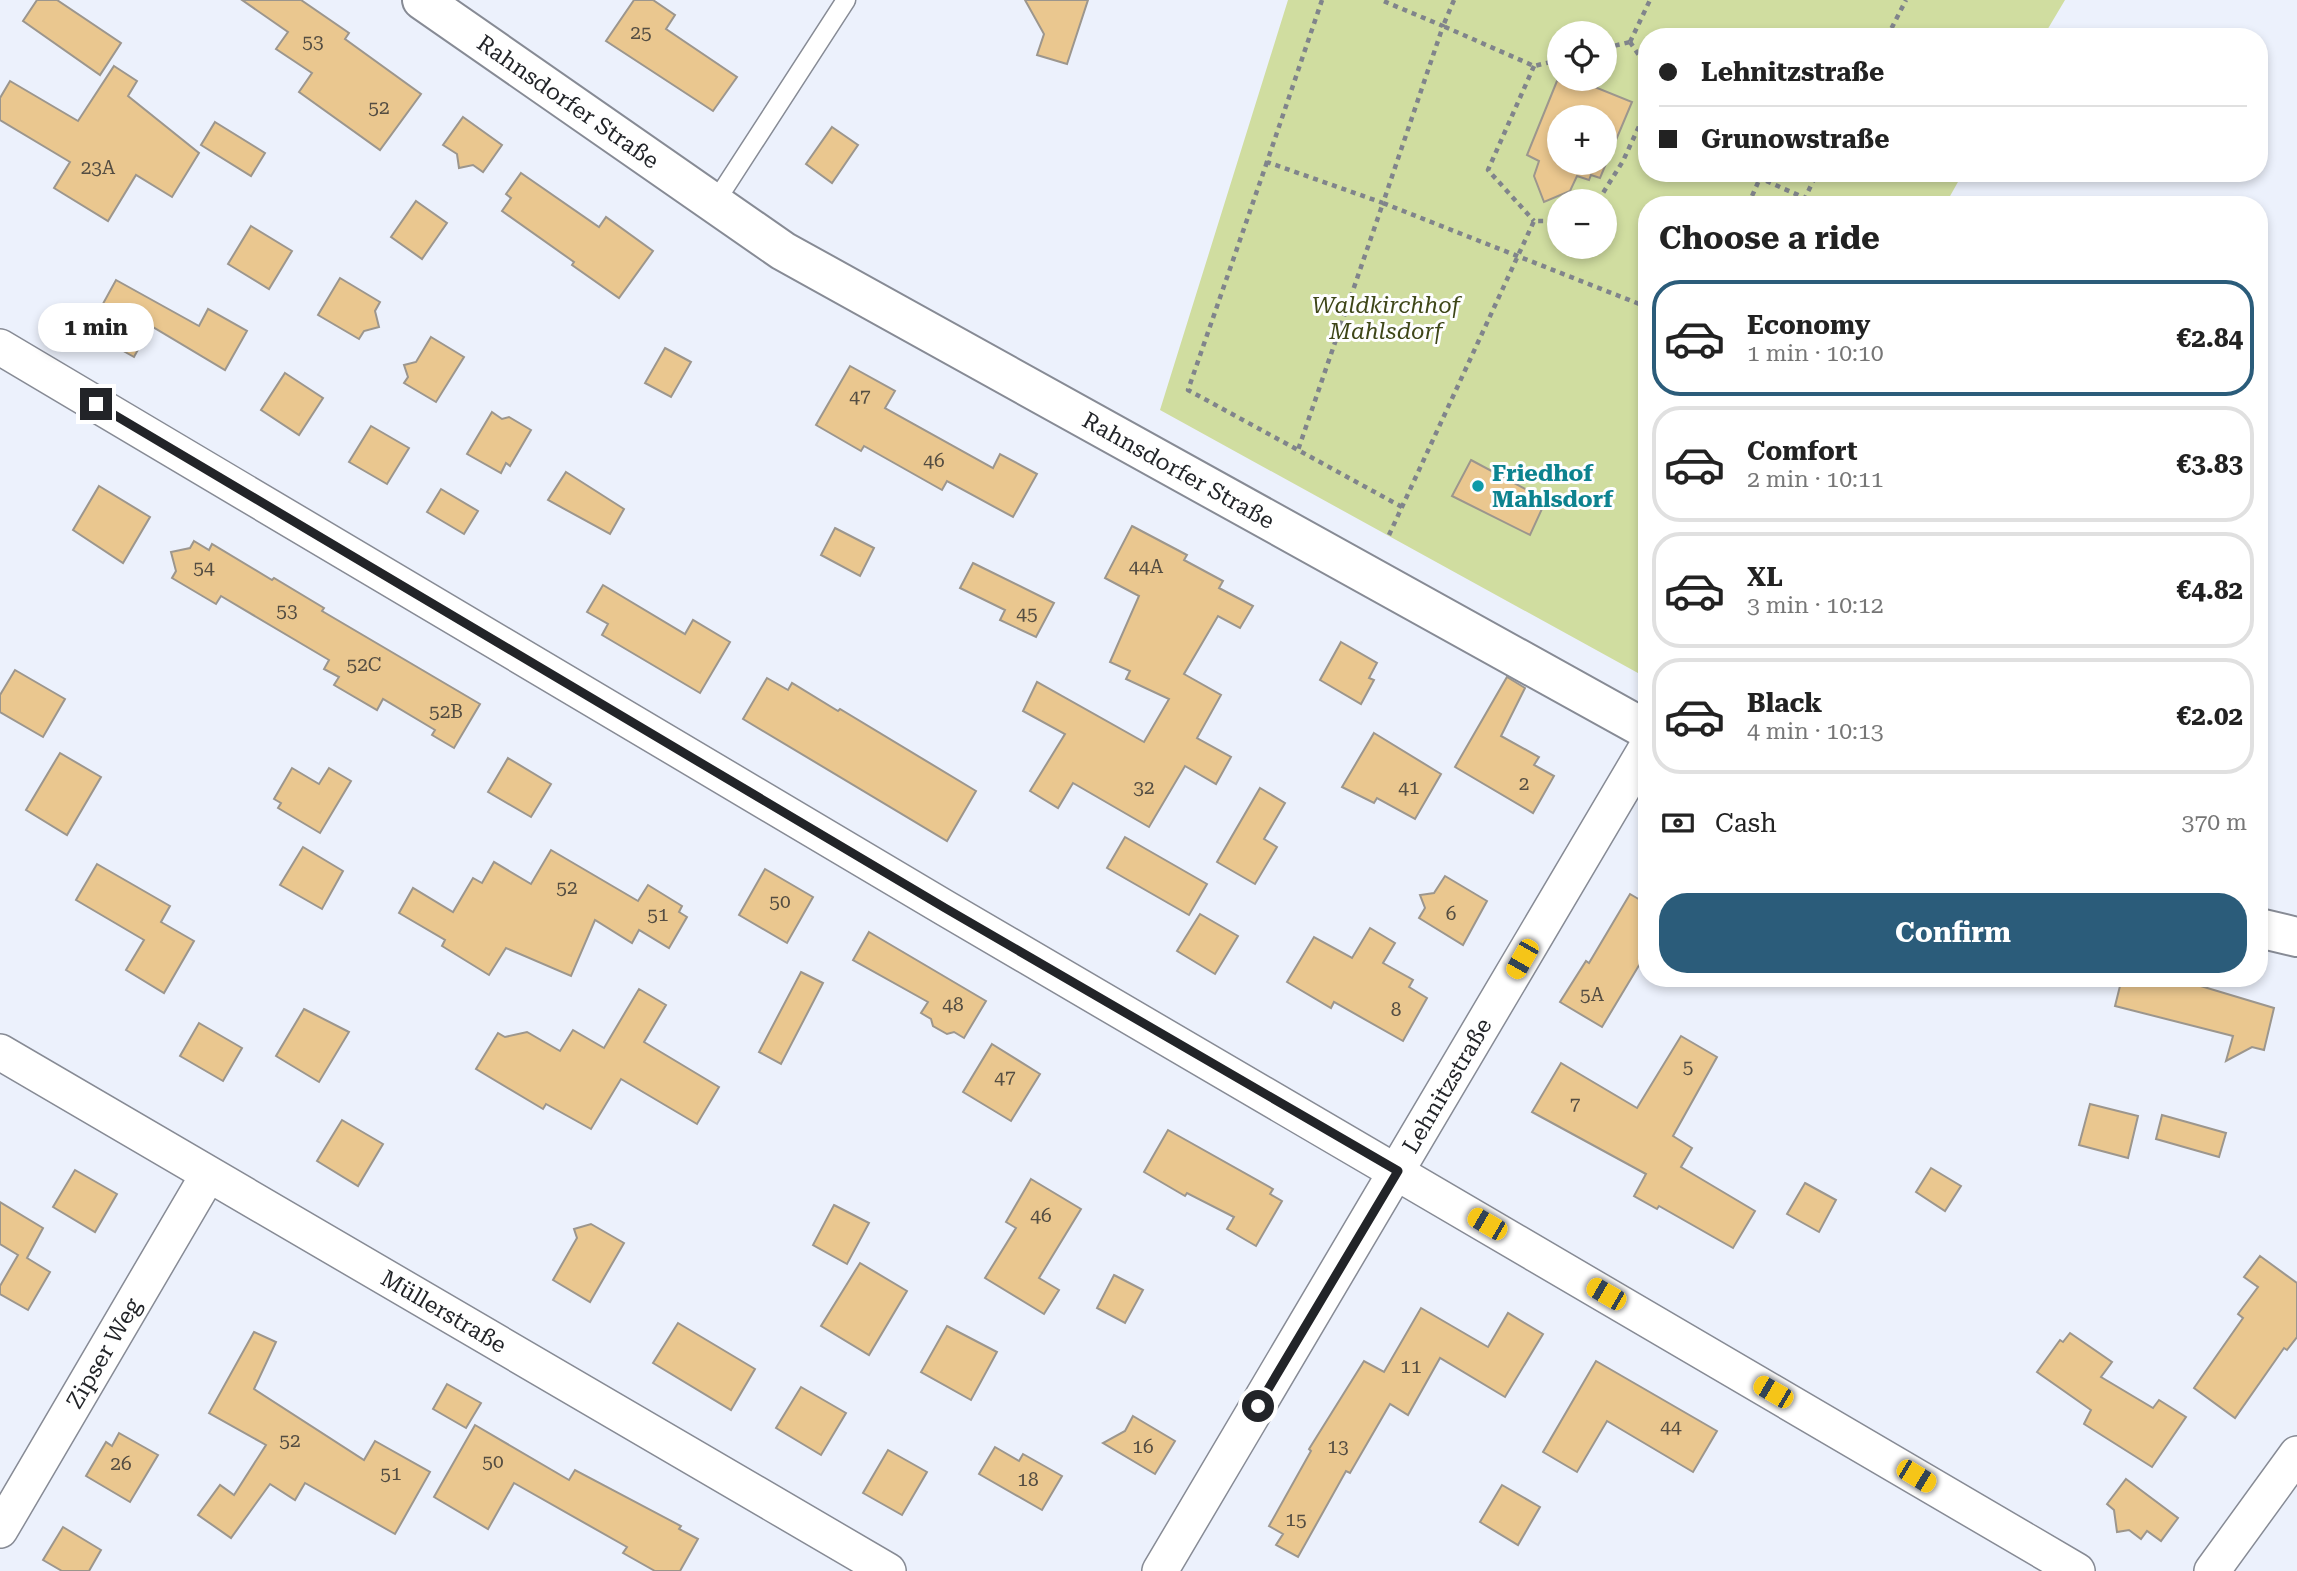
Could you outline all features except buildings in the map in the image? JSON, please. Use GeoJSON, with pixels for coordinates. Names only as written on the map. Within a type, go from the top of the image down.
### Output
{"type":"FeatureCollection","features":[{"type":"Feature","properties":{"kind":"street","name":"Rahnsdorfer Straße"},"geometry":{"type":"LineString","coordinates":[[422,0],[783,251],[1638,725]]}},
{"type":"Feature","properties":{"kind":"street"},"geometry":{"type":"LineString","coordinates":[[0,347],[957,915],[2077,1571]]}},
{"type":"Feature","properties":{"kind":"street","name":"Lehnitzstraße"},"geometry":{"type":"LineString","coordinates":[[1160,1571],[1638,762]]}},
{"type":"Feature","properties":{"kind":"street"},"geometry":{"type":"LineString","coordinates":[[2268,930],[2297,937]]}},
{"type":"Feature","properties":{"kind":"street","name":"Müllerstraße"},"geometry":{"type":"LineString","coordinates":[[0,1052],[888,1571]]}},
{"type":"Feature","properties":{"kind":"street","name":"Zipser Weg"},"geometry":{"type":"LineString","coordinates":[[0,1530],[208,1175]]}},
{"type":"Feature","properties":{"kind":"street"},"geometry":{"type":"LineString","coordinates":[[2212,1571],[2297,1454]]}},
{"type":"Feature","properties":{"kind":"lane"},"geometry":{"type":"LineString","coordinates":[[714,204],[846,0]]}},
{"type":"Feature","properties":{"kind":"path"},"geometry":{"type":"LineString","coordinates":[[1322,0],[1188,390],[1402,508]]}},
{"type":"Feature","properties":{"kind":"path"},"geometry":{"type":"LineString","coordinates":[[1381,0],[1534,66],[1547,63]]}},
{"type":"Feature","properties":{"kind":"path"},"geometry":{"type":"LineString","coordinates":[[1298,450],[1454,0]]}},
{"type":"Feature","properties":{"kind":"path"},"geometry":{"type":"LineString","coordinates":[[1630,42],[1650,0]]}},
{"type":"Feature","properties":{"kind":"path"},"geometry":{"type":"LineString","coordinates":[[1892,28],[1906,0]]}},
{"type":"Feature","properties":{"kind":"path"},"geometry":{"type":"LineString","coordinates":[[1617,45],[1630,42]]}},
{"type":"Feature","properties":{"kind":"path"},"geometry":{"type":"LineString","coordinates":[[1630,42],[1638,54]]}},
{"type":"Feature","properties":{"kind":"path"},"geometry":{"type":"LineString","coordinates":[[1534,66],[1488,170],[1534,221],[1547,221]]}},
{"type":"Feature","properties":{"kind":"path"},"geometry":{"type":"LineString","coordinates":[[1606,189],[1623,161],[1638,128]]}},
{"type":"Feature","properties":{"kind":"path"},"geometry":{"type":"LineString","coordinates":[[1267,162],[1638,303]]}},
{"type":"Feature","properties":{"kind":"path"},"geometry":{"type":"LineString","coordinates":[[1769,182],[1800,196]]}},
{"type":"Feature","properties":{"kind":"path"},"geometry":{"type":"LineString","coordinates":[[1390,535],[1534,221]]}},
{"type":"Feature","properties":{"kind":"green space","name":"Waldkirchhof Mahlsdorf"},"geometry":{"type":"Polygon","coordinates":[[[1288,0],[2065,0],[2048,28],[1638,28],[1638,182],[1958,182],[1950,196],[1638,196],[1638,673],[1160,410],[1288,0]]]}},
{"type":"Feature","properties":{"kind":"place","name":"Friedhof Mahlsdorf"},"geometry":{"type":"Point","coordinates":[1478,486]}},
{"type":"Feature","properties":{"kind":"route"},"geometry":{"type":"LineString","coordinates":[[96,404],[945,908],[1398,1171],[1258,1406]]}}]}
